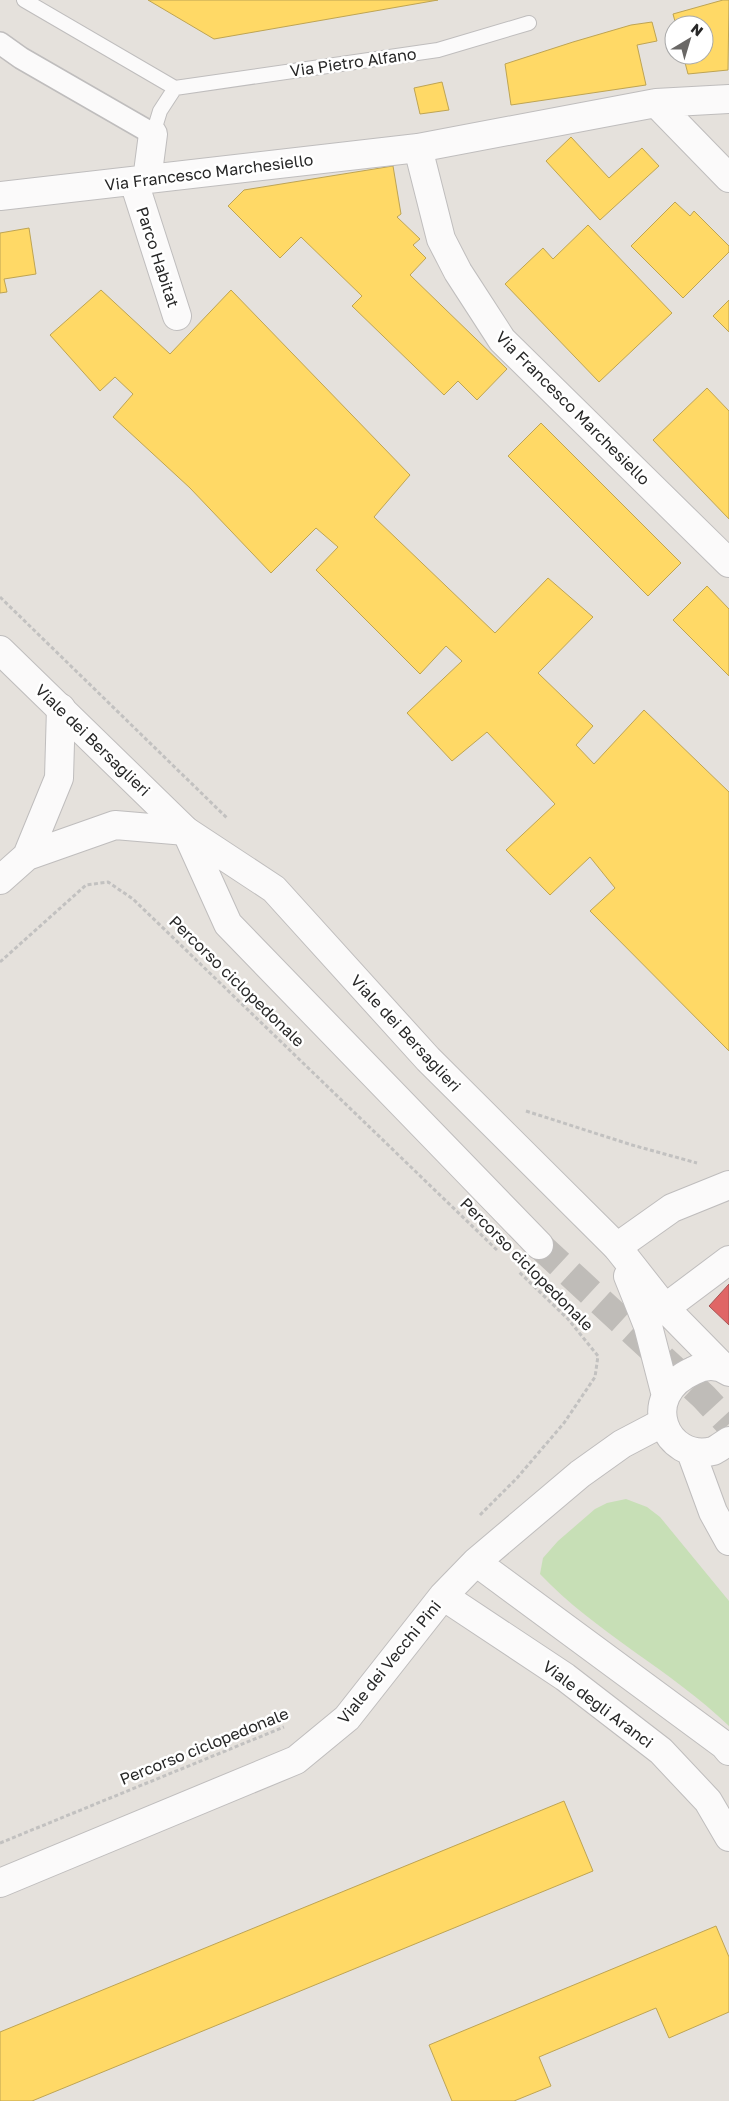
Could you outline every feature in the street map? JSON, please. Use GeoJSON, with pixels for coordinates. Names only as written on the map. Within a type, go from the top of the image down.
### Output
{"type":"FeatureCollection","features":[{"type":"Feature","properties":{"kind":"street"},"geometry":{"type":"LineString","coordinates":[[0,43],[21,58],[153,134],[140,187]]}},
{"type":"Feature","properties":{"kind":"street","name":"Via Francesco Marchesiello"},"geometry":{"type":"LineString","coordinates":[[0,196],[140,187],[216,170],[418,148],[656,103],[729,99]]}},
{"type":"Feature","properties":{"kind":"street"},"geometry":{"type":"LineString","coordinates":[[656,103],[729,178]]}},
{"type":"Feature","properties":{"kind":"street","name":"Via Francesco Marchesiello"},"geometry":{"type":"LineString","coordinates":[[418,148],[441,239],[458,272],[502,340],[729,563]]}},
{"type":"Feature","properties":{"kind":"street","name":"Parco Habitat"},"geometry":{"type":"LineString","coordinates":[[140,187],[177,316]]}},
{"type":"Feature","properties":{"kind":"street","name":"Viale dei Bersaglieri"},"geometry":{"type":"LineString","coordinates":[[0,650],[186,832],[274,889],[428,1058],[617,1247],[665,1308],[726,1370]]}},
{"type":"Feature","properties":{"kind":"street"},"geometry":{"type":"LineString","coordinates":[[27,856],[59,778],[61,708]]}},
{"type":"Feature","properties":{"kind":"street"},"geometry":{"type":"LineString","coordinates":[[0,880],[27,856],[115,825],[186,832]]}},
{"type":"Feature","properties":{"kind":"street","name":"Viale dei Bersaglieri"},"geometry":{"type":"LineString","coordinates":[[186,832],[228,924],[539,1246]]}},
{"type":"Feature","properties":{"kind":"street"},"geometry":{"type":"LineString","coordinates":[[729,1185],[672,1208],[617,1247],[648,1326],[665,1392],[662,1407],[662,1423],[673,1441],[691,1452],[714,1451],[729,1441]]}},
{"type":"Feature","properties":{"kind":"street"},"geometry":{"type":"LineString","coordinates":[[665,1308],[729,1260]]}},
{"type":"Feature","properties":{"kind":"street"},"geometry":{"type":"LineString","coordinates":[[665,1392],[682,1375],[702,1366],[726,1370]]}},
{"type":"Feature","properties":{"kind":"street","name":"Viale dei Vecchi Pini"},"geometry":{"type":"LineString","coordinates":[[0,1882],[296,1760],[347,1718],[443,1596],[476,1562],[580,1474],[622,1444],[662,1423]]}},
{"type":"Feature","properties":{"kind":"street"},"geometry":{"type":"LineString","coordinates":[[691,1452],[713,1512],[729,1541]]}},
{"type":"Feature","properties":{"kind":"street"},"geometry":{"type":"LineString","coordinates":[[476,1562],[724,1745],[729,1751]]}},
{"type":"Feature","properties":{"kind":"street","name":"Viale degli Aranci"},"geometry":{"type":"LineString","coordinates":[[443,1596],[565,1677],[661,1751],[708,1801],[729,1836]]}},
{"type":"Feature","properties":{"kind":"lane"},"geometry":{"type":"LineString","coordinates":[[24,0],[175,88],[160,111],[153,134]]}},
{"type":"Feature","properties":{"kind":"lane","name":"Via Pietro Alfano"},"geometry":{"type":"LineString","coordinates":[[175,88],[438,50],[529,23]]}},
{"type":"Feature","properties":{"kind":"path","name":"Percorso ciclopedonale"},"geometry":{"type":"LineString","coordinates":[[0,962],[86,885],[108,882],[133,899],[504,1257]]}},
{"type":"Feature","properties":{"kind":"path","name":"Percorso ciclopedonale"},"geometry":{"type":"LineString","coordinates":[[478,1517],[517,1478],[564,1423],[595,1377],[598,1356],[568,1319],[511,1264]]}},
{"type":"Feature","properties":{"kind":"path","name":"Percorso ciclopedonale"},"geometry":{"type":"LineString","coordinates":[[0,1843],[293,1724]]}},
{"type":"Feature","properties":{"kind":"green space"},"geometry":{"type":"Polygon","coordinates":[[[626,1499],[647,1507],[660,1517],[729,1601],[729,1726],[683,1687],[585,1615],[540,1574],[543,1558],[558,1541],[595,1509],[607,1503],[626,1499]]]}},
{"type":"Feature","properties":{"kind":"building: Homes"},"geometry":{"type":"Polygon","coordinates":[[[148,0],[438,0],[214,39],[148,0]]]}},
{"type":"Feature","properties":{"kind":"building: Homes"},"geometry":{"type":"Polygon","coordinates":[[[729,0],[728,70],[688,74],[686,65],[714,65],[714,15],[673,14],[729,0]]]}},
{"type":"Feature","properties":{"kind":"building: Homes"},"geometry":{"type":"Polygon","coordinates":[[[652,22],[657,41],[637,45],[646,85],[511,105],[505,64],[631,25],[652,22]]]}},
{"type":"Feature","properties":{"kind":"building: Homes"},"geometry":{"type":"Polygon","coordinates":[[[442,82],[449,110],[420,114],[414,88],[442,82]]]}},
{"type":"Feature","properties":{"kind":"building: Homes"},"geometry":{"type":"Polygon","coordinates":[[[571,137],[609,178],[642,148],[659,166],[600,220],[546,161],[571,137]]]}},
{"type":"Feature","properties":{"kind":"building: Homes"},"geometry":{"type":"Polygon","coordinates":[[[393,166],[401,214],[397,217],[420,239],[413,245],[426,258],[410,275],[507,369],[477,400],[458,381],[444,395],[352,306],[362,296],[301,237],[280,258],[228,206],[244,190],[393,166]]]}},
{"type":"Feature","properties":{"kind":"building: Homes"},"geometry":{"type":"Polygon","coordinates":[[[675,202],[690,216],[694,211],[729,246],[729,252],[683,298],[631,246],[675,202]]]}},
{"type":"Feature","properties":{"kind":"building: Homes"},"geometry":{"type":"Polygon","coordinates":[[[588,225],[672,313],[599,382],[505,284],[543,248],[553,259],[588,225]]]}},
{"type":"Feature","properties":{"kind":"building: Homes"},"geometry":{"type":"Polygon","coordinates":[[[29,228],[36,274],[4,279],[7,292],[0,293],[0,233],[29,228]]]}},
{"type":"Feature","properties":{"kind":"building: Homes"},"geometry":{"type":"Polygon","coordinates":[[[101,290],[170,354],[231,290],[410,475],[374,517],[495,633],[548,578],[593,617],[538,673],[593,726],[576,745],[594,764],[644,710],[729,792],[729,1051],[590,911],[615,888],[590,857],[550,895],[506,850],[555,804],[487,732],[452,761],[407,713],[462,661],[446,646],[420,674],[316,570],[338,547],[316,528],[271,573],[190,488],[113,417],[133,394],[115,377],[100,391],[50,335],[101,290]]]}},
{"type":"Feature","properties":{"kind":"building: Homes"},"geometry":{"type":"Polygon","coordinates":[[[729,300],[729,332],[713,316],[729,300]]]}},
{"type":"Feature","properties":{"kind":"building: Homes"},"geometry":{"type":"Polygon","coordinates":[[[707,388],[729,411],[729,519],[653,440],[707,388]]]}},
{"type":"Feature","properties":{"kind":"building: Homes"},"geometry":{"type":"Polygon","coordinates":[[[541,423],[681,563],[648,596],[508,456],[541,423]]]}},
{"type":"Feature","properties":{"kind":"building: Homes"},"geometry":{"type":"Polygon","coordinates":[[[707,586],[729,609],[729,676],[673,620],[707,586]]]}},
{"type":"Feature","properties":{"kind":"building: Homes"},"geometry":{"type":"Polygon","coordinates":[[[564,1801],[593,1871],[32,2101],[0,2101],[0,2032],[564,1801]]]}},
{"type":"Feature","properties":{"kind":"building: Homes"},"geometry":{"type":"Polygon","coordinates":[[[716,1926],[729,1957],[729,2012],[669,2038],[656,2008],[539,2057],[551,2086],[514,2101],[452,2101],[429,2045],[716,1926]]]}},
{"type":"Feature","properties":{"kind":"building: Shops"},"geometry":{"type":"Polygon","coordinates":[[[729,1284],[729,1325],[709,1306],[729,1284]]]}},
{"type":"Feature","properties":{"kind":"tunnel"},"geometry":{"type":"LineString","coordinates":[[539,1245],[704,1397],[729,1424]]}}]}
